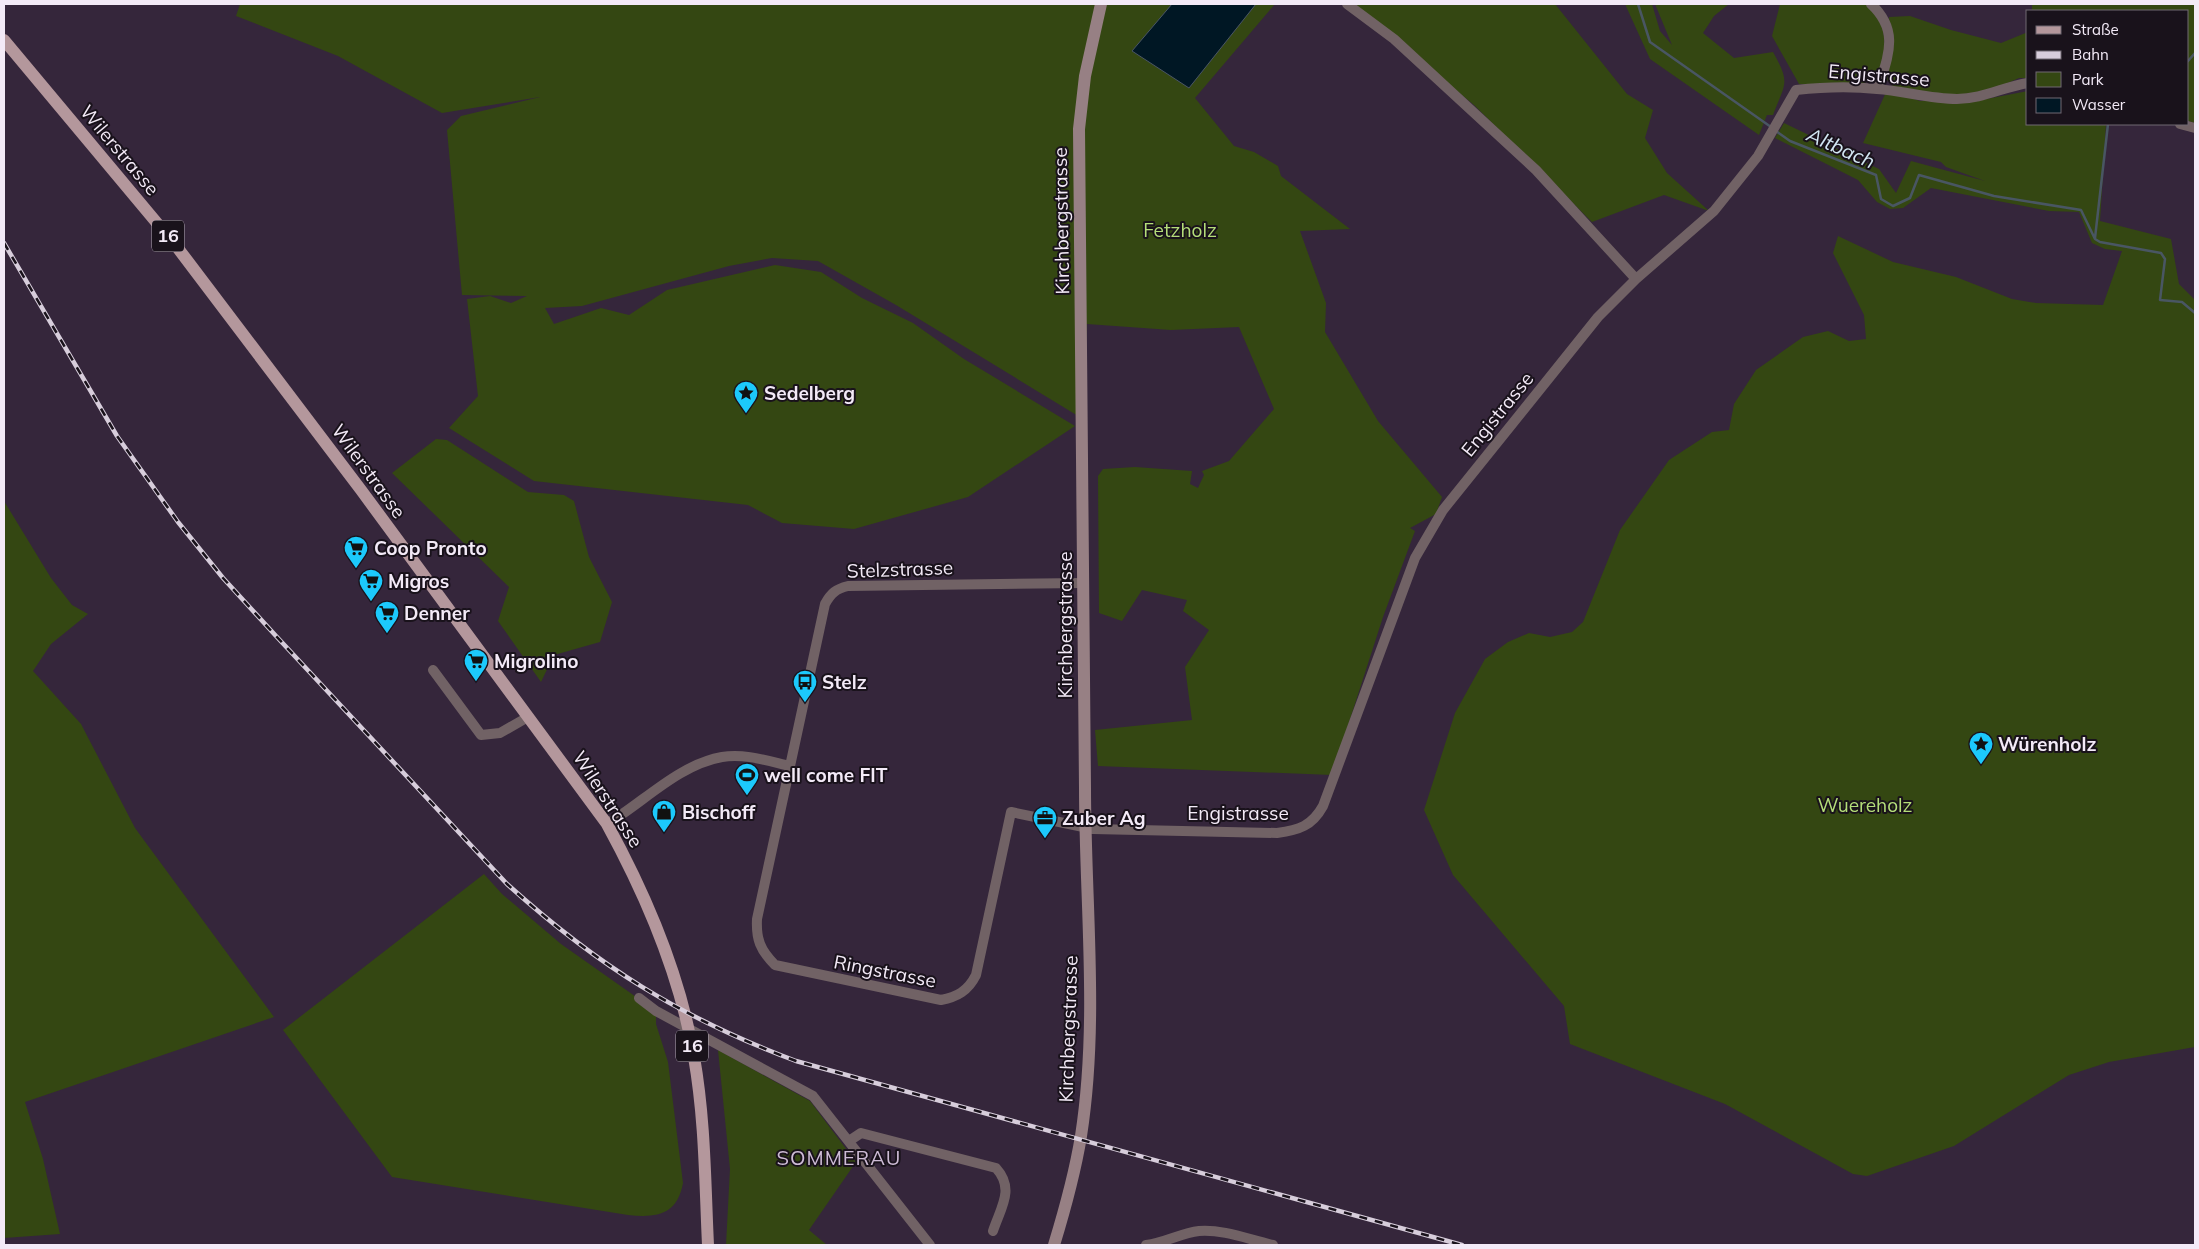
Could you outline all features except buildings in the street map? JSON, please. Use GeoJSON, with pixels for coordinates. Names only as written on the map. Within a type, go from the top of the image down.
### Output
{"type":"FeatureCollection","features":[{"type":"Feature","properties":{"kind":"main road","name":"Kirchbergstrasse"},"geometry":{"type":"LineString","coordinates":[[1056,1240],[1073,1178],[1081,1134],[1091,1014],[1085,828],[1079,129],[1085,76],[1102,4]]}},
{"type":"Feature","properties":{"kind":"main road","name":"Wilerstrasse"},"geometry":{"type":"LineString","coordinates":[[4,40],[177,247],[607,824],[638,883],[661,938],[681,997],[694,1056],[699,1096],[708,1245]]}},
{"type":"Feature","properties":{"kind":"street"},"geometry":{"type":"LineString","coordinates":[[1347,4],[1394,39],[1536,170],[1636,278]]}},
{"type":"Feature","properties":{"kind":"street"},"geometry":{"type":"LineString","coordinates":[[1871,4],[1886,23],[1890,36],[1889,48],[1878,89]]}},
{"type":"Feature","properties":{"kind":"street","name":"Engistrasse"},"geometry":{"type":"LineString","coordinates":[[1085,828],[1278,833],[1296,831],[1307,825],[1318,815],[1416,558],[1443,510],[1598,317],[1636,278],[1714,211],[1758,156],[1796,90],[1822,87],[1878,89],[1912,95],[1956,99],[1990,95],[2026,84]]}},
{"type":"Feature","properties":{"kind":"street","name":"Stelzstrasse"},"geometry":{"type":"LineString","coordinates":[[790,766],[825,604],[830,594],[838,589],[848,586],[1083,583]]}},
{"type":"Feature","properties":{"kind":"street"},"geometry":{"type":"LineString","coordinates":[[433,670],[481,735],[490,736],[500,733],[528,717]]}},
{"type":"Feature","properties":{"kind":"street"},"geometry":{"type":"LineString","coordinates":[[607,824],[650,794],[707,761],[723,757],[740,757],[790,766]]}},
{"type":"Feature","properties":{"kind":"street","name":"Ringstrasse"},"geometry":{"type":"LineString","coordinates":[[790,766],[757,919],[756,934],[760,948],[766,956],[775,965],[788,969],[941,1000],[954,997],[970,986],[976,976],[1012,812],[1085,828]]}},
{"type":"Feature","properties":{"kind":"street"},"geometry":{"type":"LineString","coordinates":[[639,998],[667,1018],[813,1096],[930,1245]]}},
{"type":"Feature","properties":{"kind":"street"},"geometry":{"type":"LineString","coordinates":[[849,1141],[861,1133],[996,1168],[1005,1178],[1006,1191],[993,1231]]}},
{"type":"Feature","properties":{"kind":"street"},"geometry":{"type":"LineString","coordinates":[[1146,1245],[1159,1245],[1199,1231],[1215,1231],[1273,1245]]}},
{"type":"Feature","properties":{"kind":"green space","name":"Fetzholz"},"geometry":{"type":"Polygon","coordinates":[[[240,4],[1172,4],[1132,51],[1189,88],[1256,4],[1275,4],[1195,98],[1234,146],[1254,152],[1278,166],[1281,176],[1350,229],[1300,231],[1326,303],[1325,332],[1378,421],[1442,497],[1436,514],[1410,528],[1415,531],[1383,617],[1332,775],[1098,766],[1095,730],[1192,720],[1185,667],[1209,630],[1183,611],[1187,600],[1142,590],[1122,621],[1099,613],[1098,476],[1103,469],[1135,467],[1192,471],[1190,484],[1198,488],[1204,475],[1202,471],[1229,461],[1274,409],[1239,327],[1171,330],[1087,324],[1083,419],[896,305],[818,261],[772,258],[729,266],[582,306],[545,308],[554,324],[601,308],[629,315],[667,290],[775,265],[821,272],[862,298],[913,323],[964,359],[1075,426],[968,497],[854,529],[782,523],[748,505],[534,481],[449,428],[478,396],[467,299],[490,296],[511,303],[527,296],[462,295],[447,130],[461,116],[540,97],[442,113],[338,56],[236,16],[240,4]]]}},
{"type":"Feature","properties":{"kind":"green space"},"geometry":{"type":"Polygon","coordinates":[[[1351,4],[1555,4],[1627,94],[1653,110],[1645,138],[1667,173],[1709,211],[1664,195],[1592,222],[1474,105],[1351,4]]]}},
{"type":"Feature","properties":{"kind":"green space"},"geometry":{"type":"Polygon","coordinates":[[[1625,4],[1652,4],[1660,31],[1672,45],[1655,4],[1729,4],[1714,16],[1703,33],[1734,58],[1773,52],[1784,78],[1783,89],[1773,115],[1767,115],[1759,135],[1650,59],[1625,4]]]}},
{"type":"Feature","properties":{"kind":"green space"},"geometry":{"type":"Polygon","coordinates":[[[1780,4],[1867,4],[1880,20],[1883,30],[1884,57],[1878,73],[1872,79],[1857,85],[1799,84],[1772,36],[1780,4]]]}},
{"type":"Feature","properties":{"kind":"green space"},"geometry":{"type":"Polygon","coordinates":[[[2032,4],[2195,4],[2195,123],[2189,121],[2189,10],[2032,10],[2032,4]]]}},
{"type":"Feature","properties":{"kind":"green space"},"geometry":{"type":"Polygon","coordinates":[[[1910,16],[1951,30],[2001,43],[2026,33],[2026,78],[2019,78],[1990,91],[1947,96],[1897,90],[1887,80],[1891,46],[1889,17],[1910,16]]]}},
{"type":"Feature","properties":{"kind":"green space","name":"Wuereholz"},"geometry":{"type":"Polygon","coordinates":[[[1887,90],[1920,101],[1981,100],[2026,91],[2026,125],[2106,125],[2100,221],[2171,239],[2179,284],[2195,300],[2195,1047],[2109,1062],[2069,1075],[1954,1146],[1867,1176],[1853,1174],[1725,1104],[1570,1044],[1564,1006],[1453,875],[1424,810],[1455,713],[1485,659],[1508,642],[1529,633],[1550,637],[1572,632],[1583,622],[1620,530],[1669,460],[1712,432],[1729,430],[1734,404],[1756,370],[1803,337],[1828,331],[1849,341],[1866,339],[1864,315],[1833,253],[1838,236],[1893,262],[1956,277],[2012,299],[2036,303],[2103,305],[2122,251],[2105,249],[2092,243],[2079,212],[2049,211],[1931,188],[1903,208],[1890,209],[1877,202],[1858,180],[1775,138],[1784,123],[1879,169],[1896,193],[1911,161],[1985,181],[1946,167],[1941,162],[1863,143],[1887,90]]]}},
{"type":"Feature","properties":{"kind":"green space"},"geometry":{"type":"Polygon","coordinates":[[[436,439],[447,440],[528,492],[564,495],[574,501],[589,557],[612,602],[600,642],[554,655],[541,682],[498,621],[509,587],[392,473],[436,439]]]}},
{"type":"Feature","properties":{"kind":"green space"},"geometry":{"type":"Polygon","coordinates":[[[4,501],[51,578],[72,605],[88,614],[51,644],[33,671],[81,724],[135,828],[274,1017],[25,1102],[43,1159],[60,1234],[4,1238],[4,501]]]}},
{"type":"Feature","properties":{"kind":"green space"},"geometry":{"type":"Polygon","coordinates":[[[484,874],[502,894],[561,944],[656,1011],[656,1024],[668,1062],[683,1183],[676,1202],[664,1212],[648,1216],[628,1215],[392,1177],[283,1030],[484,874]]]}},
{"type":"Feature","properties":{"kind":"green space"},"geometry":{"type":"Polygon","coordinates":[[[718,1050],[810,1101],[856,1162],[809,1230],[827,1245],[726,1245],[730,1169],[718,1050]]]}},
{"type":"Feature","properties":{"kind":"water"},"geometry":{"type":"Polygon","coordinates":[[[1172,4],[1256,4],[1189,88],[1132,51],[1172,4]]]}},
{"type":"Feature","properties":{"kind":"waterway","name":"Altbach"},"geometry":{"type":"LineString","coordinates":[[1638,4],[1650,42],[1771,127]]}},
{"type":"Feature","properties":{"kind":"waterway"},"geometry":{"type":"LineString","coordinates":[[2189,60],[2195,53]]}},
{"type":"Feature","properties":{"kind":"waterway"},"geometry":{"type":"LineString","coordinates":[[2095,238],[2108,125]]}},
{"type":"Feature","properties":{"kind":"waterway","name":"Altbach"},"geometry":{"type":"LineString","coordinates":[[1776,131],[1790,141],[1876,175],[1881,199],[1893,206],[1910,198],[1919,175],[1994,196],[2081,210],[2095,239]]}},
{"type":"Feature","properties":{"kind":"waterway"},"geometry":{"type":"LineString","coordinates":[[2095,239],[2100,242],[2161,253],[2165,259],[2160,300],[2182,302],[2195,313]]}},
{"type":"Feature","properties":{"kind":"railway"},"geometry":{"type":"LineString","coordinates":[[4,243],[117,436],[178,522],[223,578],[507,884],[574,940],[608,965],[678,1008],[715,1027],[796,1061],[1462,1245]]}},
{"type":"Feature","properties":{"kind":"place","name":"Sedelberg"},"geometry":{"type":"Point","coordinates":[746,414]}},
{"type":"Feature","properties":{"kind":"place","name":"Coop Pronto"},"geometry":{"type":"Point","coordinates":[356,569]}},
{"type":"Feature","properties":{"kind":"place","name":"Migros"},"geometry":{"type":"Point","coordinates":[371,602]}},
{"type":"Feature","properties":{"kind":"place","name":"Denner"},"geometry":{"type":"Point","coordinates":[387,634]}},
{"type":"Feature","properties":{"kind":"place","name":"Migrolino"},"geometry":{"type":"Point","coordinates":[476,682]}},
{"type":"Feature","properties":{"kind":"place","name":"Stelz"},"geometry":{"type":"Point","coordinates":[805,703]}},
{"type":"Feature","properties":{"kind":"place","name":"Würenholz"},"geometry":{"type":"Point","coordinates":[1981,765]}},
{"type":"Feature","properties":{"kind":"place","name":"well come FIT"},"geometry":{"type":"Point","coordinates":[747,796]}},
{"type":"Feature","properties":{"kind":"place","name":"Bischoff"},"geometry":{"type":"Point","coordinates":[664,833]}},
{"type":"Feature","properties":{"kind":"place","name":"Zuber Ag"},"geometry":{"type":"Point","coordinates":[1045,839]}},
{"type":"Feature","properties":{"kind":"district","name":"SOMMERAU"},"geometry":{"type":"Point","coordinates":[839,1158]}}]}
